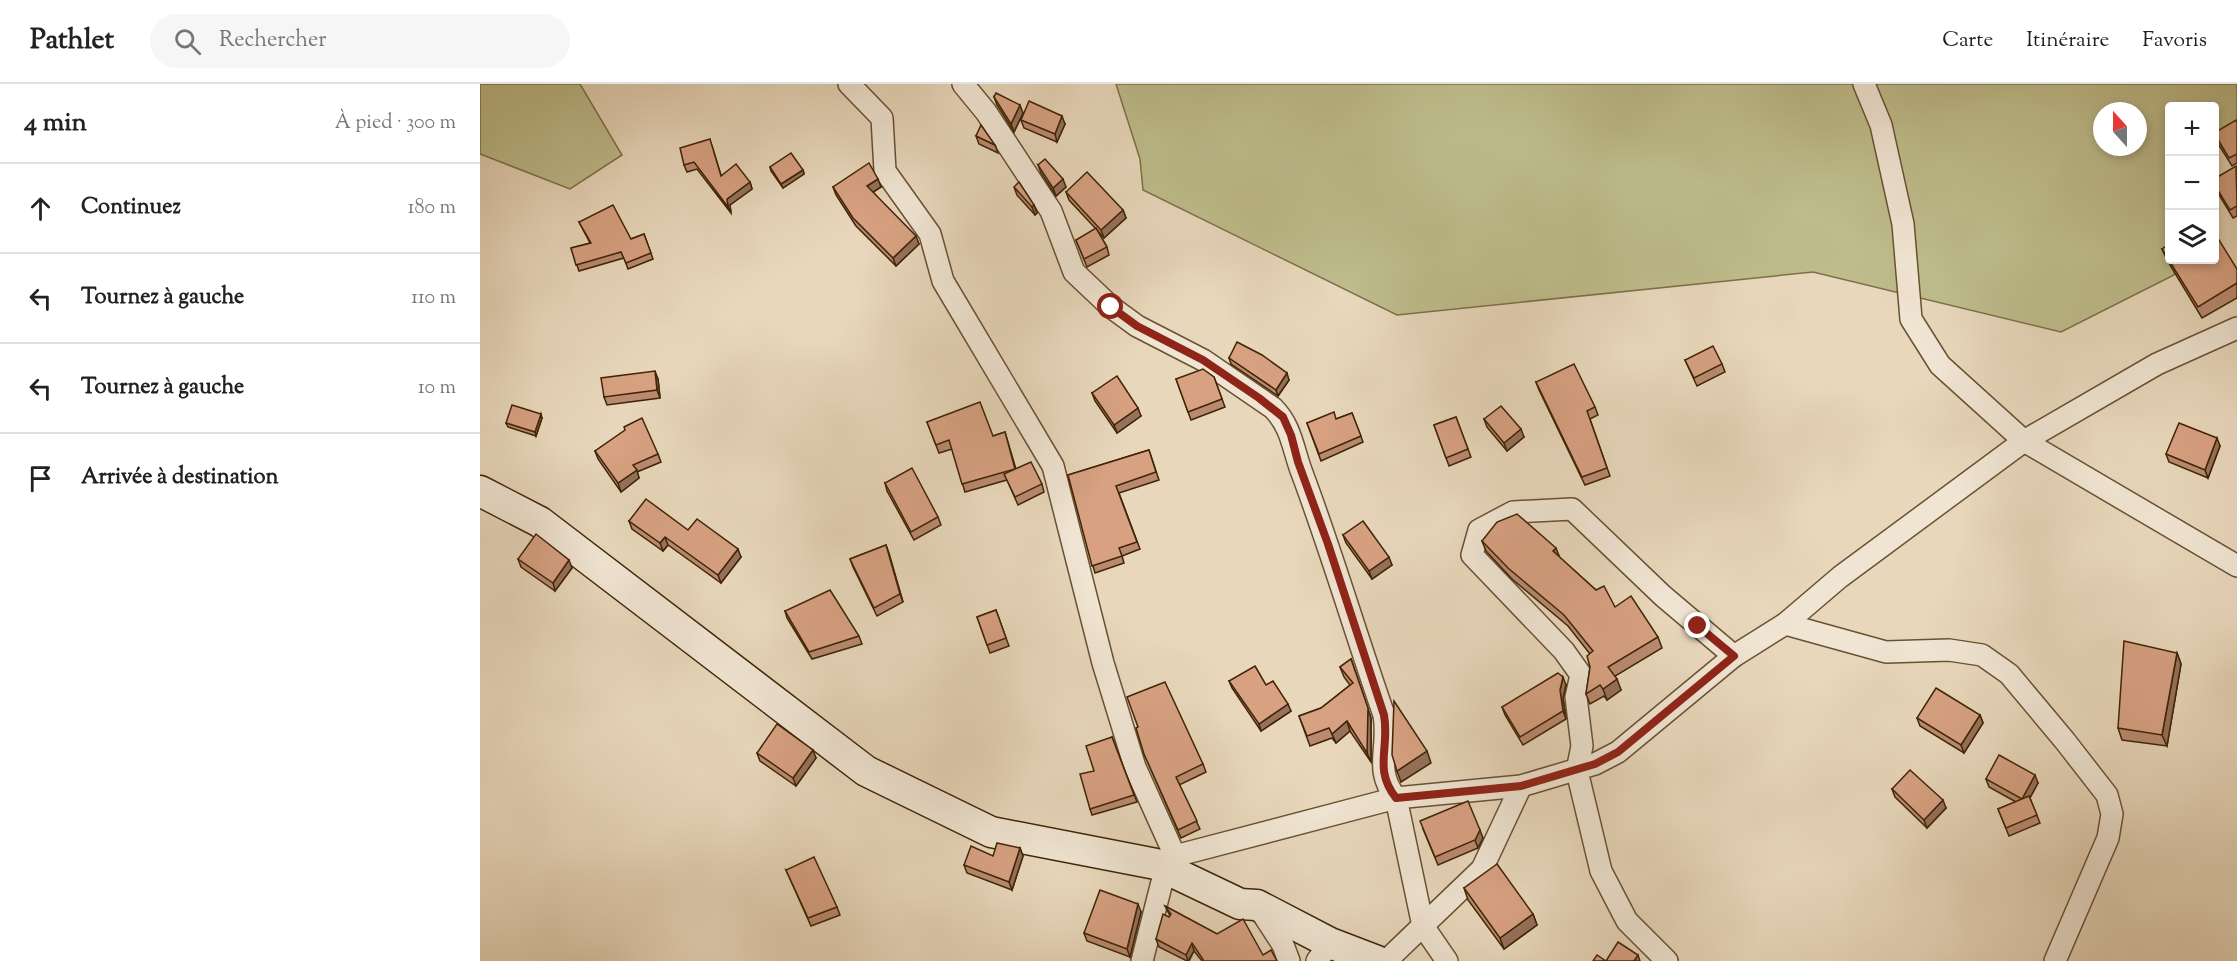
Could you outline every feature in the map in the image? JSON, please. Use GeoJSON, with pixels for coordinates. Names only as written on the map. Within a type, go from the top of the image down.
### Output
{"type":"FeatureCollection","features":[{"type":"Feature","properties":{"kind":"main road"},"geometry":{"type":"LineString","coordinates":[[480,490],[540,522],[866,771],[991,832],[1165,863],[1240,904],[1257,905],[1324,952],[1377,961]]}},
{"type":"Feature","properties":{"kind":"street"},"geometry":{"type":"LineString","coordinates":[[849,84],[882,118],[885,171],[930,234],[943,281],[1053,466],[1103,663],[1165,863],[1142,961]]}},
{"type":"Feature","properties":{"kind":"street"},"geometry":{"type":"LineString","coordinates":[[963,84],[986,112],[1051,211],[1074,272],[1111,307],[1137,326],[1203,360],[1283,417],[1328,544],[1384,715],[1387,731],[1382,765],[1385,784],[1396,798],[1423,926],[1447,961]]}},
{"type":"Feature","properties":{"kind":"street"},"geometry":{"type":"LineString","coordinates":[[1864,84],[1881,125],[1903,224],[1911,319],[1940,365],[2024,441],[2237,566]]}},
{"type":"Feature","properties":{"kind":"street"},"geometry":{"type":"LineString","coordinates":[[1165,863],[1396,798],[1521,786],[1577,771],[1618,752],[1734,656],[1785,624],[1840,577],[2024,441],[2157,364],[2237,328]]}},
{"type":"Feature","properties":{"kind":"street"},"geometry":{"type":"LineString","coordinates":[[1667,961],[1626,921],[1601,871],[1577,771],[1581,746],[1576,697],[1581,675],[1564,651],[1472,555],[1479,530],[1513,512],[1572,508],[1663,596],[1734,656]]}},
{"type":"Feature","properties":{"kind":"street"},"geometry":{"type":"LineString","coordinates":[[1785,624],[1886,652],[1949,650],[1982,655],[2009,674],[2065,741],[2107,795],[2112,814],[2108,838],[2055,961]]}},
{"type":"Feature","properties":{"kind":"street"},"geometry":{"type":"LineString","coordinates":[[1386,961],[1482,869],[1521,786]]}},
{"type":"Feature","properties":{"kind":"street"},"geometry":{"type":"LineString","coordinates":[[1257,905],[1283,945],[1289,961]]}},
{"type":"Feature","properties":{"kind":"shaded area"},"geometry":{"type":"Polygon","coordinates":[[[480,84],[580,84],[622,155],[570,189],[480,154],[480,84]]]}},
{"type":"Feature","properties":{"kind":"shaded area"},"geometry":{"type":"Polygon","coordinates":[[[1116,84],[2237,84],[2237,126],[2219,133],[2219,102],[2165,102],[2165,264],[2177,264],[2174,275],[2061,332],[1813,272],[1397,315],[1143,190],[1140,159],[1116,84]]]}},
{"type":"Feature","properties":{"kind":"building"},"geometry":{"type":"Polygon","coordinates":[[[996,93],[1020,105],[1011,124],[994,97],[996,93]]]}},
{"type":"Feature","properties":{"kind":"building"},"geometry":{"type":"Polygon","coordinates":[[[1029,101],[1062,116],[1055,134],[1021,120],[1029,101]]]}},
{"type":"Feature","properties":{"kind":"building"},"geometry":{"type":"Polygon","coordinates":[[[2236,120],[2237,154],[2229,158],[2219,141],[2219,130],[2236,120]]]}},
{"type":"Feature","properties":{"kind":"building"},"geometry":{"type":"Polygon","coordinates":[[[981,125],[995,145],[976,136],[981,125]]]}},
{"type":"Feature","properties":{"kind":"building"},"geometry":{"type":"Polygon","coordinates":[[[710,139],[721,176],[736,164],[750,182],[727,199],[728,207],[694,162],[684,165],[680,148],[710,139]]]}},
{"type":"Feature","properties":{"kind":"building"},"geometry":{"type":"Polygon","coordinates":[[[791,153],[803,170],[781,184],[770,167],[791,153]]]}},
{"type":"Feature","properties":{"kind":"building"},"geometry":{"type":"Polygon","coordinates":[[[1045,159],[1063,179],[1053,188],[1038,165],[1045,159]]]}},
{"type":"Feature","properties":{"kind":"building"},"geometry":{"type":"Polygon","coordinates":[[[869,163],[878,179],[867,186],[916,236],[893,258],[853,218],[833,187],[869,163]]]}},
{"type":"Feature","properties":{"kind":"building"},"geometry":{"type":"Polygon","coordinates":[[[2236,166],[2237,206],[2230,210],[2219,192],[2219,176],[2236,166]]]}},
{"type":"Feature","properties":{"kind":"building"},"geometry":{"type":"Polygon","coordinates":[[[1087,172],[1123,210],[1101,230],[1066,192],[1087,172]]]}},
{"type":"Feature","properties":{"kind":"building"},"geometry":{"type":"Polygon","coordinates":[[[1019,182],[1034,205],[1032,207],[1014,187],[1019,182]]]}},
{"type":"Feature","properties":{"kind":"building"},"geometry":{"type":"Polygon","coordinates":[[[613,205],[631,239],[644,234],[651,253],[626,263],[621,252],[576,265],[571,248],[591,243],[579,222],[613,205]]]}},
{"type":"Feature","properties":{"kind":"building"},"geometry":{"type":"Polygon","coordinates":[[[1096,228],[1107,247],[1084,259],[1076,240],[1096,228]]]}},
{"type":"Feature","properties":{"kind":"building"},"geometry":{"type":"Polygon","coordinates":[[[2219,240],[2237,269],[2237,283],[2198,307],[2171,264],[2219,264],[2219,240]]]}},
{"type":"Feature","properties":{"kind":"building"},"geometry":{"type":"Polygon","coordinates":[[[1237,342],[1262,355],[1287,373],[1276,390],[1229,358],[1237,342]]]}},
{"type":"Feature","properties":{"kind":"building"},"geometry":{"type":"Polygon","coordinates":[[[1713,346],[1722,364],[1694,378],[1685,360],[1713,346]]]}},
{"type":"Feature","properties":{"kind":"building"},"geometry":{"type":"Polygon","coordinates":[[[1574,364],[1595,407],[1587,411],[1607,468],[1582,477],[1536,382],[1574,364]]]}},
{"type":"Feature","properties":{"kind":"building"},"geometry":{"type":"Polygon","coordinates":[[[1203,369],[1214,377],[1222,399],[1188,412],[1176,379],[1203,369]]]}},
{"type":"Feature","properties":{"kind":"building"},"geometry":{"type":"Polygon","coordinates":[[[655,371],[657,390],[604,397],[601,378],[655,371]]]}},
{"type":"Feature","properties":{"kind":"building"},"geometry":{"type":"Polygon","coordinates":[[[1117,376],[1138,408],[1114,425],[1092,393],[1117,376]]]}},
{"type":"Feature","properties":{"kind":"building"},"geometry":{"type":"Polygon","coordinates":[[[980,402],[993,436],[1005,432],[1015,469],[962,484],[949,440],[936,445],[927,422],[980,402]]]}},
{"type":"Feature","properties":{"kind":"building"},"geometry":{"type":"Polygon","coordinates":[[[512,405],[541,414],[535,432],[506,423],[512,405]]]}},
{"type":"Feature","properties":{"kind":"building"},"geometry":{"type":"Polygon","coordinates":[[[1501,406],[1521,429],[1504,443],[1484,419],[1501,406]]]}},
{"type":"Feature","properties":{"kind":"building"},"geometry":{"type":"Polygon","coordinates":[[[1334,412],[1336,419],[1352,413],[1361,436],[1319,454],[1307,423],[1334,412]]]}},
{"type":"Feature","properties":{"kind":"building"},"geometry":{"type":"Polygon","coordinates":[[[1456,417],[1468,449],[1446,458],[1434,425],[1456,417]]]}},
{"type":"Feature","properties":{"kind":"building"},"geometry":{"type":"Polygon","coordinates":[[[642,418],[658,454],[633,465],[637,470],[618,483],[595,451],[625,430],[624,427],[642,418]]]}},
{"type":"Feature","properties":{"kind":"building"},"geometry":{"type":"Polygon","coordinates":[[[2179,423],[2217,438],[2205,470],[2166,454],[2179,423]]]}},
{"type":"Feature","properties":{"kind":"building"},"geometry":{"type":"Polygon","coordinates":[[[1149,450],[1156,472],[1116,486],[1137,542],[1119,548],[1122,556],[1092,566],[1068,475],[1149,450]]]}},
{"type":"Feature","properties":{"kind":"building"},"geometry":{"type":"Polygon","coordinates":[[[1031,462],[1042,484],[1015,497],[1004,474],[1031,462]]]}},
{"type":"Feature","properties":{"kind":"building"},"geometry":{"type":"Polygon","coordinates":[[[912,468],[938,517],[911,532],[885,483],[912,468]]]}},
{"type":"Feature","properties":{"kind":"building"},"geometry":{"type":"Polygon","coordinates":[[[646,499],[688,530],[697,519],[738,549],[718,575],[665,537],[660,543],[629,521],[646,499]]]}},
{"type":"Feature","properties":{"kind":"building"},"geometry":{"type":"Polygon","coordinates":[[[1517,514],[1556,548],[1553,551],[1596,590],[1604,586],[1615,607],[1631,596],[1658,637],[1608,667],[1617,679],[1603,689],[1600,685],[1586,694],[1590,667],[1587,656],[1593,651],[1564,615],[1508,568],[1482,541],[1497,522],[1517,514]]]}},
{"type":"Feature","properties":{"kind":"building"},"geometry":{"type":"Polygon","coordinates":[[[1363,521],[1389,557],[1369,571],[1343,535],[1363,521]]]}},
{"type":"Feature","properties":{"kind":"building"},"geometry":{"type":"Polygon","coordinates":[[[536,534],[569,560],[553,583],[518,559],[536,534]]]}},
{"type":"Feature","properties":{"kind":"building"},"geometry":{"type":"Polygon","coordinates":[[[886,545],[900,594],[874,608],[850,559],[886,545]]]}},
{"type":"Feature","properties":{"kind":"building"},"geometry":{"type":"Polygon","coordinates":[[[830,590],[859,636],[809,652],[785,611],[830,590]]]}},
{"type":"Feature","properties":{"kind":"building"},"geometry":{"type":"Polygon","coordinates":[[[996,610],[1006,638],[987,645],[977,617],[996,610]]]}},
{"type":"Feature","properties":{"kind":"building"},"geometry":{"type":"Polygon","coordinates":[[[2124,641],[2177,653],[2162,735],[2118,728],[2124,641]]]}},
{"type":"Feature","properties":{"kind":"building"},"geometry":{"type":"Polygon","coordinates":[[[1351,659],[1368,708],[1367,753],[1347,721],[1332,734],[1329,728],[1307,736],[1299,716],[1321,708],[1353,683],[1340,667],[1351,659]]]}},
{"type":"Feature","properties":{"kind":"building"},"geometry":{"type":"Polygon","coordinates":[[[1255,666],[1266,685],[1273,681],[1288,704],[1259,724],[1229,681],[1255,666]]]}},
{"type":"Feature","properties":{"kind":"building"},"geometry":{"type":"Polygon","coordinates":[[[1558,673],[1563,677],[1560,690],[1563,711],[1520,737],[1502,707],[1558,673]]]}},
{"type":"Feature","properties":{"kind":"building"},"geometry":{"type":"Polygon","coordinates":[[[1165,682],[1203,764],[1176,777],[1197,821],[1178,830],[1144,754],[1136,728],[1138,727],[1127,697],[1165,682]]]}},
{"type":"Feature","properties":{"kind":"building"},"geometry":{"type":"Polygon","coordinates":[[[1936,688],[1980,715],[1961,745],[1917,718],[1936,688]]]}},
{"type":"Feature","properties":{"kind":"building"},"geometry":{"type":"Polygon","coordinates":[[[1394,701],[1427,751],[1397,771],[1392,755],[1394,701]]]}},
{"type":"Feature","properties":{"kind":"building"},"geometry":{"type":"Polygon","coordinates":[[[777,724],[813,750],[793,778],[757,753],[777,724]]]}},
{"type":"Feature","properties":{"kind":"building"},"geometry":{"type":"Polygon","coordinates":[[[1112,737],[1134,795],[1090,809],[1080,774],[1094,771],[1086,746],[1112,737]]]}},
{"type":"Feature","properties":{"kind":"building"},"geometry":{"type":"Polygon","coordinates":[[[1999,755],[2035,775],[2022,799],[1986,779],[1999,755]]]}},
{"type":"Feature","properties":{"kind":"building"},"geometry":{"type":"Polygon","coordinates":[[[1910,770],[1943,800],[1924,820],[1892,789],[1910,770]]]}},
{"type":"Feature","properties":{"kind":"building"},"geometry":{"type":"Polygon","coordinates":[[[2029,796],[2037,815],[2006,828],[1998,809],[2029,796]]]}},
{"type":"Feature","properties":{"kind":"building"},"geometry":{"type":"Polygon","coordinates":[[[1468,801],[1480,830],[1475,840],[1435,857],[1420,821],[1468,801]]]}},
{"type":"Feature","properties":{"kind":"building"},"geometry":{"type":"Polygon","coordinates":[[[997,843],[1020,848],[1009,882],[964,865],[971,846],[993,856],[997,843]]]}},
{"type":"Feature","properties":{"kind":"building"},"geometry":{"type":"Polygon","coordinates":[[[814,857],[837,907],[808,918],[786,870],[814,857]]]}},
{"type":"Feature","properties":{"kind":"building"},"geometry":{"type":"Polygon","coordinates":[[[1497,864],[1533,914],[1500,938],[1464,888],[1497,864]]]}},
{"type":"Feature","properties":{"kind":"building"},"geometry":{"type":"Polygon","coordinates":[[[1100,890],[1138,904],[1127,949],[1084,933],[1100,890]]]}},
{"type":"Feature","properties":{"kind":"building"},"geometry":{"type":"Polygon","coordinates":[[[1165,906],[1217,934],[1243,919],[1263,955],[1271,950],[1277,961],[1204,961],[1192,943],[1186,955],[1156,939],[1163,914],[1169,917],[1171,914],[1165,906]]]}},
{"type":"Feature","properties":{"kind":"building"},"geometry":{"type":"Polygon","coordinates":[[[1618,942],[1638,955],[1634,961],[1606,961],[1618,942]]]}},
{"type":"Feature","properties":{"kind":"building"},"geometry":{"type":"Polygon","coordinates":[[[1597,955],[1606,961],[1593,961],[1597,955]]]}},
{"type":"Feature","properties":{"kind":"route"},"geometry":{"type":"LineString","coordinates":[[1111,307],[1137,326],[1203,360],[1283,417],[1328,544],[1352,624],[1384,715],[1387,731],[1382,765],[1385,784],[1396,798],[1521,786],[1577,771],[1618,752],[1734,656],[1698,626]]}}]}
